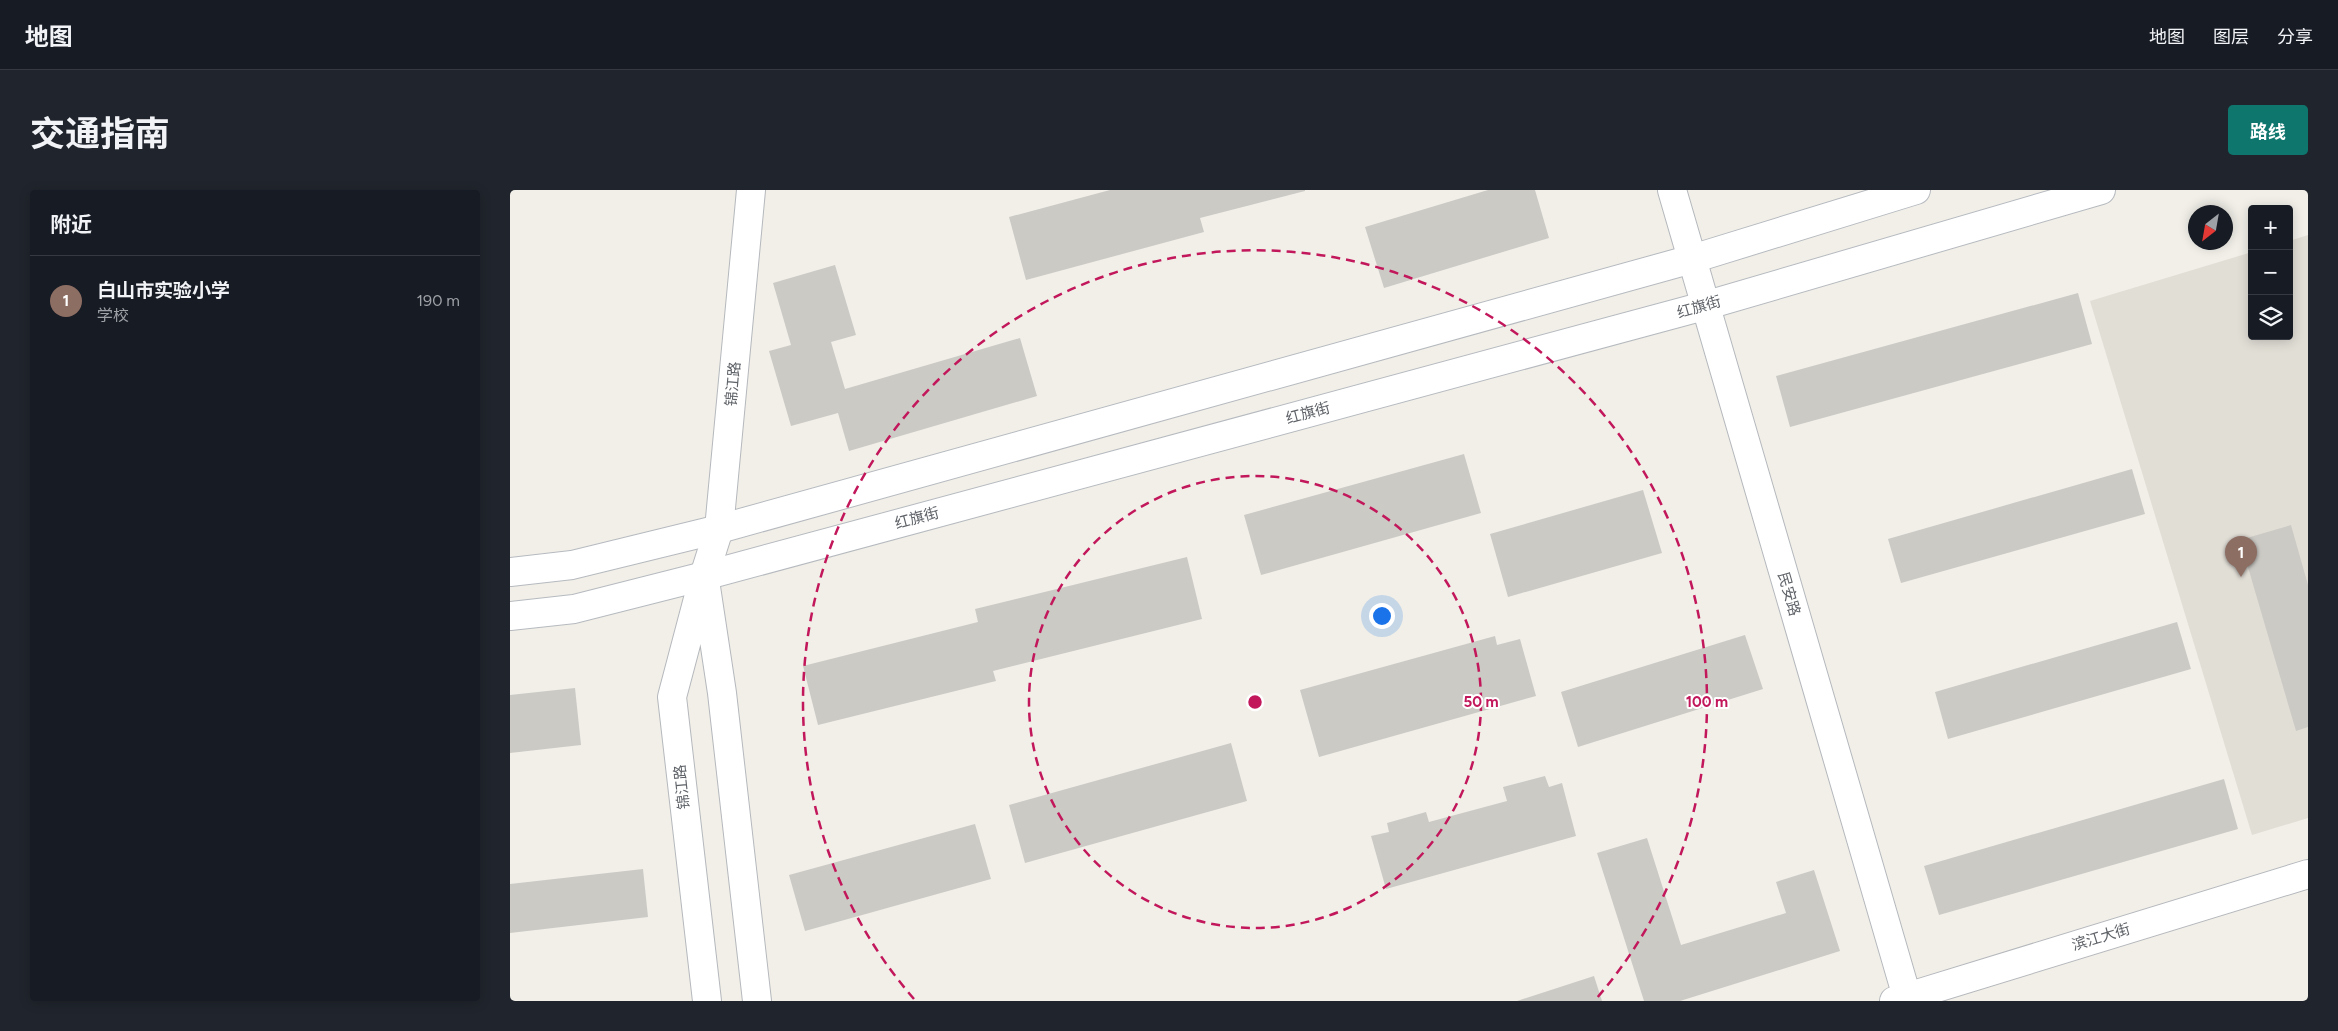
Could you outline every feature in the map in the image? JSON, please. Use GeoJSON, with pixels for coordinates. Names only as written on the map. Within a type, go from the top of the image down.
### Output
{"type":"FeatureCollection","features":[{"type":"Feature","properties":{"kind":"main road","name":"锦江路"},"geometry":{"type":"LineString","coordinates":[[707,1001],[672,697],[704,576],[719,529],[751,190]]}},
{"type":"Feature","properties":{"kind":"main road","name":"民安路"},"geometry":{"type":"LineString","coordinates":[[1672,190],[1900,999]]}},
{"type":"Feature","properties":{"kind":"main road"},"geometry":{"type":"LineString","coordinates":[[510,572],[572,565],[719,529],[1692,259],[1916,190]]}},
{"type":"Feature","properties":{"kind":"main road","name":"红旗街"},"geometry":{"type":"LineString","coordinates":[[510,616],[574,609],[704,576],[1704,306],[2101,190]]}},
{"type":"Feature","properties":{"kind":"main road","name":"锦江路"},"geometry":{"type":"LineString","coordinates":[[704,576],[722,693],[757,1001]]}},
{"type":"Feature","properties":{"kind":"main road","name":"滨江大街"},"geometry":{"type":"LineString","coordinates":[[1900,999],[2308,874]]}},
{"type":"Feature","properties":{"kind":"shaded area"},"geometry":{"type":"Polygon","coordinates":[[[2308,235],[2308,818],[2252,835],[2090,301],[2248,253],[2248,340],[2293,340],[2293,240],[2308,235]]]}},
{"type":"Feature","properties":{"kind":"building"},"geometry":{"type":"Polygon","coordinates":[[[1110,190],[1305,191],[1200,218],[1204,232],[1026,280],[1009,217],[1110,190]]]}},
{"type":"Feature","properties":{"kind":"building"},"geometry":{"type":"Polygon","coordinates":[[[1488,190],[1535,190],[1549,238],[1384,288],[1365,227],[1488,190]]]}},
{"type":"Feature","properties":{"kind":"building"},"geometry":{"type":"Polygon","coordinates":[[[835,265],[856,335],[831,342],[845,389],[1020,338],[1037,396],[849,451],[838,413],[791,426],[769,351],[791,345],[773,283],[835,265]]]}},
{"type":"Feature","properties":{"kind":"building"},"geometry":{"type":"Polygon","coordinates":[[[2078,293],[2092,344],[1790,427],[1776,376],[2078,293]]]}},
{"type":"Feature","properties":{"kind":"building"},"geometry":{"type":"Polygon","coordinates":[[[1464,454],[1481,513],[1261,575],[1244,515],[1464,454]]]}},
{"type":"Feature","properties":{"kind":"building"},"geometry":{"type":"Polygon","coordinates":[[[2132,469],[2145,514],[1901,583],[1888,539],[2132,469]]]}},
{"type":"Feature","properties":{"kind":"building"},"geometry":{"type":"Polygon","coordinates":[[[1643,490],[1662,553],[1508,597],[1490,534],[1643,490]]]}},
{"type":"Feature","properties":{"kind":"building"},"geometry":{"type":"Polygon","coordinates":[[[2291,525],[2308,585],[2308,727],[2296,731],[2240,540],[2291,525]]]}},
{"type":"Feature","properties":{"kind":"building"},"geometry":{"type":"Polygon","coordinates":[[[1187,557],[1202,619],[993,671],[996,681],[818,725],[803,666],[978,622],[975,609],[1187,557]]]}},
{"type":"Feature","properties":{"kind":"building"},"geometry":{"type":"Polygon","coordinates":[[[2177,622],[2191,669],[1948,739],[1935,692],[2177,622]]]}},
{"type":"Feature","properties":{"kind":"building"},"geometry":{"type":"Polygon","coordinates":[[[1745,635],[1763,689],[1578,747],[1561,692],[1745,635]]]}},
{"type":"Feature","properties":{"kind":"building"},"geometry":{"type":"Polygon","coordinates":[[[1495,636],[1497,645],[1520,639],[1536,696],[1319,757],[1300,690],[1495,636]]]}},
{"type":"Feature","properties":{"kind":"building"},"geometry":{"type":"Polygon","coordinates":[[[575,688],[581,745],[510,753],[510,695],[575,688]]]}},
{"type":"Feature","properties":{"kind":"building"},"geometry":{"type":"Polygon","coordinates":[[[1231,743],[1247,801],[1025,863],[1009,805],[1231,743]]]}},
{"type":"Feature","properties":{"kind":"building"},"geometry":{"type":"Polygon","coordinates":[[[1545,776],[1549,787],[1562,783],[1576,836],[1386,889],[1371,836],[1389,832],[1387,823],[1426,812],[1429,822],[1507,801],[1503,787],[1545,776]]]}},
{"type":"Feature","properties":{"kind":"building"},"geometry":{"type":"Polygon","coordinates":[[[2224,779],[2238,829],[1939,915],[1924,866],[2224,779]]]}},
{"type":"Feature","properties":{"kind":"building"},"geometry":{"type":"Polygon","coordinates":[[[975,824],[991,879],[805,931],[789,875],[975,824]]]}},
{"type":"Feature","properties":{"kind":"building"},"geometry":{"type":"Polygon","coordinates":[[[1647,838],[1681,945],[1786,913],[1776,882],[1814,870],[1840,951],[1680,1001],[1644,1001],[1597,853],[1647,838]]]}},
{"type":"Feature","properties":{"kind":"building"},"geometry":{"type":"Polygon","coordinates":[[[643,869],[648,917],[510,933],[510,884],[643,869]]]}},
{"type":"Feature","properties":{"kind":"building"},"geometry":{"type":"Polygon","coordinates":[[[1594,976],[1602,1001],[1517,1001],[1594,976]]]}},
{"type":"Feature","properties":{"kind":"place","name":"白山市实验小学"},"geometry":{"type":"Point","coordinates":[2241,577]}}]}
